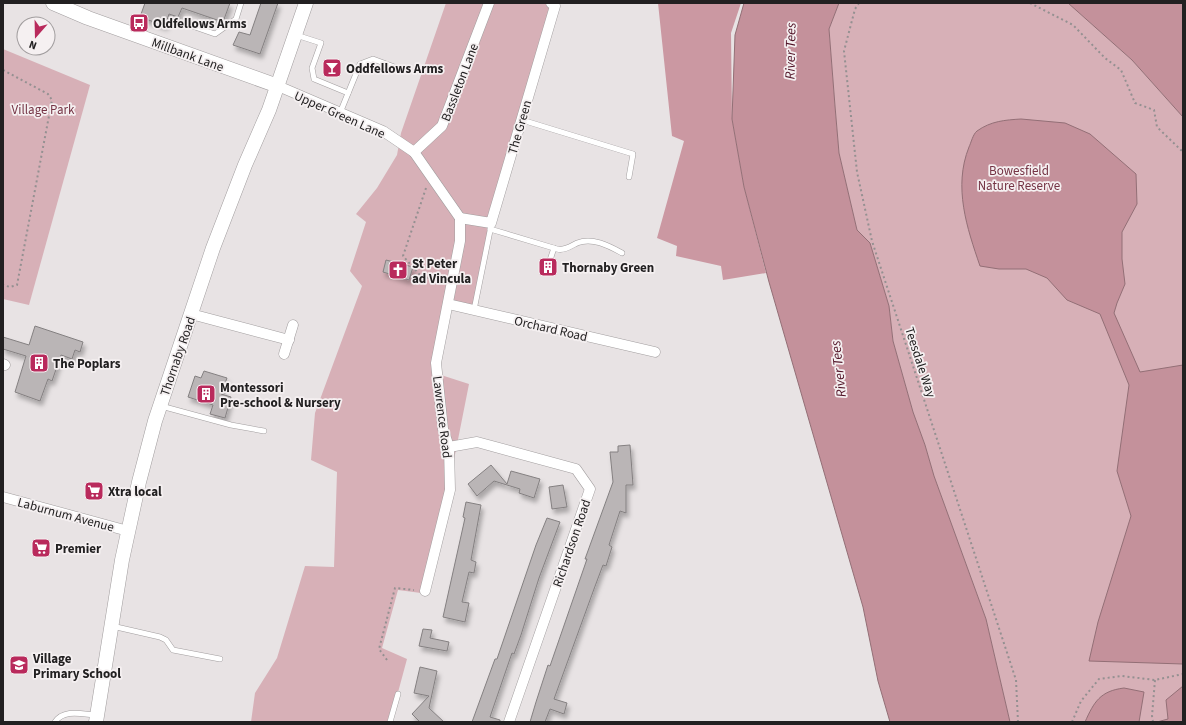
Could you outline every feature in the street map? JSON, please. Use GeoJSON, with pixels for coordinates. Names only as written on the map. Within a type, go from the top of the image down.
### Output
{"type":"FeatureCollection","features":[{"type":"Feature","properties":{"kind":"street","name":"Millbank Lane"},"geometry":{"type":"LineString","coordinates":[[53,3],[88,18],[278,86]]}},
{"type":"Feature","properties":{"kind":"street","name":"Thornaby Road"},"geometry":{"type":"LineString","coordinates":[[96,719],[111,626],[138,482],[160,406],[226,214],[278,86],[306,3]]}},
{"type":"Feature","properties":{"kind":"street","name":"Bassleton Lane"},"geometry":{"type":"LineString","coordinates":[[414,152],[442,126],[489,3]]}},
{"type":"Feature","properties":{"kind":"street","name":"The Green"},"geometry":{"type":"LineString","coordinates":[[491,226],[555,6],[551,3]]}},
{"type":"Feature","properties":{"kind":"street","name":"Upper Green Lane"},"geometry":{"type":"LineString","coordinates":[[278,86],[383,131],[414,152],[460,218]]}},
{"type":"Feature","properties":{"kind":"street"},"geometry":{"type":"LineString","coordinates":[[460,218],[491,226]]}},
{"type":"Feature","properties":{"kind":"street","name":"Lawrence Road"},"geometry":{"type":"LineString","coordinates":[[425,591],[450,490],[450,447],[443,429],[436,363],[460,241],[460,218]]}},
{"type":"Feature","properties":{"kind":"street","name":"Orchard Road"},"geometry":{"type":"LineString","coordinates":[[448,304],[655,352]]}},
{"type":"Feature","properties":{"kind":"street"},"geometry":{"type":"LineString","coordinates":[[191,314],[289,340]]}},
{"type":"Feature","properties":{"kind":"street"},"geometry":{"type":"LineString","coordinates":[[284,354],[293,324]]}},
{"type":"Feature","properties":{"kind":"street","name":"Richardson Road"},"geometry":{"type":"LineString","coordinates":[[450,447],[477,442],[576,469],[590,489],[509,722]]}},
{"type":"Feature","properties":{"kind":"street","name":"Laburnum Avenue"},"geometry":{"type":"LineString","coordinates":[[3,497],[128,531]]}},
{"type":"Feature","properties":{"kind":"lane"},"geometry":{"type":"LineString","coordinates":[[192,26],[215,34],[236,19],[241,3]]}},
{"type":"Feature","properties":{"kind":"lane"},"geometry":{"type":"LineString","coordinates":[[295,34],[321,42],[312,68],[314,79],[348,93]]}},
{"type":"Feature","properties":{"kind":"lane"},"geometry":{"type":"LineString","coordinates":[[340,113],[360,64],[373,59],[400,69]]}},
{"type":"Feature","properties":{"kind":"lane"},"geometry":{"type":"LineString","coordinates":[[522,120],[633,154],[629,177]]}},
{"type":"Feature","properties":{"kind":"lane"},"geometry":{"type":"LineString","coordinates":[[474,310],[491,226],[561,250],[579,242],[590,241],[605,244],[622,253]]}},
{"type":"Feature","properties":{"kind":"lane"},"geometry":{"type":"LineString","coordinates":[[549,263],[554,248]]}},
{"type":"Feature","properties":{"kind":"lane"},"geometry":{"type":"LineString","coordinates":[[160,406],[231,425],[264,431]]}},
{"type":"Feature","properties":{"kind":"lane"},"geometry":{"type":"LineString","coordinates":[[111,626],[160,637],[166,640],[173,650],[220,659]]}},
{"type":"Feature","properties":{"kind":"lane"},"geometry":{"type":"LineString","coordinates":[[390,722],[398,694]]}},
{"type":"Feature","properties":{"kind":"lane"},"geometry":{"type":"LineString","coordinates":[[55,722],[60,715],[67,713],[96,719]]}},
{"type":"Feature","properties":{"kind":"path","name":"Teesdale Way"},"geometry":{"type":"LineString","coordinates":[[859,3],[855,10],[844,51],[857,172],[875,248],[1016,680],[1018,722]]}},
{"type":"Feature","properties":{"kind":"path"},"geometry":{"type":"LineString","coordinates":[[1030,3],[1073,25],[1105,58],[1121,70],[1136,103],[1154,110],[1157,127],[1183,152]]}},
{"type":"Feature","properties":{"kind":"path"},"geometry":{"type":"LineString","coordinates":[[3,70],[48,94],[52,100],[17,285],[10,287],[3,285]]}},
{"type":"Feature","properties":{"kind":"path"},"geometry":{"type":"LineString","coordinates":[[430,175],[403,256],[420,275],[451,285]]}},
{"type":"Feature","properties":{"kind":"path"},"geometry":{"type":"LineString","coordinates":[[387,660],[379,649],[395,588],[425,591]]}},
{"type":"Feature","properties":{"kind":"path"},"geometry":{"type":"LineString","coordinates":[[1072,722],[1081,701],[1099,679],[1122,676],[1155,680],[1180,676],[1183,674]]}},
{"type":"Feature","properties":{"kind":"path"},"geometry":{"type":"LineString","coordinates":[[1153,722],[1152,716],[1155,680]]}},
{"type":"Feature","properties":{"kind":"green space"},"geometry":{"type":"Polygon","coordinates":[[[446,3],[557,3],[494,223],[476,312],[451,307],[439,365],[441,375],[469,384],[448,490],[421,593],[398,590],[382,648],[407,659],[390,722],[251,722],[255,693],[277,658],[305,566],[334,567],[337,472],[311,460],[315,413],[362,286],[350,271],[366,222],[356,214],[377,188],[397,155],[401,133],[446,3]]]}},
{"type":"Feature","properties":{"kind":"green space","name":"Bowesfield Nature Reserve"},"geometry":{"type":"Polygon","coordinates":[[[839,3],[1068,3],[1132,60],[1183,117],[1183,722],[1010,722],[986,619],[934,476],[913,412],[893,341],[889,306],[870,243],[857,230],[839,153],[835,106],[829,29],[839,3]]]}},
{"type":"Feature","properties":{"kind":"green space","name":"Village Park"},"geometry":{"type":"Polygon","coordinates":[[[3,49],[16,54],[16,56],[20,56],[90,85],[29,305],[3,299],[3,49]]]}},
{"type":"Feature","properties":{"kind":"shaded area"},"geometry":{"type":"Polygon","coordinates":[[[658,3],[741,3],[731,33],[732,119],[744,187],[766,273],[723,280],[721,266],[676,256],[677,246],[657,238],[684,141],[672,136],[658,3]]]}},
{"type":"Feature","properties":{"kind":"water","name":"River Tees"},"geometry":{"type":"Polygon","coordinates":[[[744,3],[839,3],[829,29],[835,106],[839,153],[857,230],[870,243],[889,306],[893,341],[913,412],[934,476],[986,619],[1010,722],[890,722],[878,681],[863,607],[769,282],[744,187],[732,119],[735,35],[744,3]]]}},
{"type":"Feature","properties":{"kind":"water"},"geometry":{"type":"Polygon","coordinates":[[[1068,3],[1183,3],[1183,117],[1132,60],[1068,3]]]}},
{"type":"Feature","properties":{"kind":"water"},"geometry":{"type":"Polygon","coordinates":[[[1021,119],[1065,123],[1090,134],[1136,174],[1137,204],[1122,232],[1122,259],[1125,284],[1114,313],[1140,372],[1183,365],[1183,664],[1089,661],[1098,622],[1131,516],[1117,471],[1129,385],[1100,314],[1067,300],[1047,278],[1026,269],[999,269],[980,266],[964,207],[962,177],[964,162],[974,134],[977,131],[993,123],[1021,119]]]}},
{"type":"Feature","properties":{"kind":"water"},"geometry":{"type":"Polygon","coordinates":[[[1183,686],[1183,722],[1157,722],[1168,719],[1166,700],[1183,686]]]}},
{"type":"Feature","properties":{"kind":"water"},"geometry":{"type":"Polygon","coordinates":[[[1124,688],[1144,692],[1139,722],[1085,722],[1095,703],[1103,695],[1124,688]]]}},
{"type":"Feature","properties":{"kind":"building"},"geometry":{"type":"Polygon","coordinates":[[[145,3],[230,3],[223,22],[182,8],[178,17],[169,14],[165,26],[140,17],[145,3]]]}},
{"type":"Feature","properties":{"kind":"building"},"geometry":{"type":"Polygon","coordinates":[[[261,3],[278,3],[260,54],[233,45],[239,32],[250,35],[261,3]]]}},
{"type":"Feature","properties":{"kind":"building","name":"St Peter ad Vincula"},"geometry":{"type":"Polygon","coordinates":[[[386,260],[413,267],[409,280],[383,272],[386,260]]]}},
{"type":"Feature","properties":{"kind":"building","name":"The Poplars"},"geometry":{"type":"Polygon","coordinates":[[[35,326],[83,342],[80,352],[75,350],[72,359],[61,355],[52,381],[48,379],[40,401],[15,392],[26,356],[3,349],[3,337],[29,345],[35,326]]]}},
{"type":"Feature","properties":{"kind":"building","name":"Montessori Pre-school & Nursery"},"geometry":{"type":"Polygon","coordinates":[[[204,371],[227,378],[221,394],[231,397],[225,418],[210,414],[213,405],[188,397],[195,376],[201,378],[204,371]]]}},
{"type":"Feature","properties":{"kind":"building"},"geometry":{"type":"Polygon","coordinates":[[[630,445],[633,485],[626,485],[626,513],[620,511],[609,545],[612,547],[606,566],[603,565],[554,699],[567,703],[564,714],[550,709],[545,722],[530,722],[548,665],[550,666],[587,559],[585,559],[613,482],[610,452],[618,452],[618,446],[630,445]]]}},
{"type":"Feature","properties":{"kind":"building"},"geometry":{"type":"Polygon","coordinates":[[[491,465],[507,484],[511,471],[540,479],[534,498],[519,493],[520,489],[494,481],[477,496],[468,484],[491,465]]]}},
{"type":"Feature","properties":{"kind":"building"},"geometry":{"type":"Polygon","coordinates":[[[563,485],[567,507],[552,509],[549,487],[563,485]]]}},
{"type":"Feature","properties":{"kind":"building"},"geometry":{"type":"Polygon","coordinates":[[[466,502],[481,505],[471,560],[476,562],[474,573],[469,572],[462,602],[469,603],[465,622],[443,617],[465,518],[463,517],[466,502]]]}},
{"type":"Feature","properties":{"kind":"building"},"geometry":{"type":"Polygon","coordinates":[[[547,518],[560,522],[539,578],[521,635],[514,654],[512,653],[490,717],[500,720],[500,722],[472,722],[495,659],[497,659],[536,545],[547,518]]]}},
{"type":"Feature","properties":{"kind":"building"},"geometry":{"type":"Polygon","coordinates":[[[423,629],[432,630],[430,638],[449,642],[447,651],[419,646],[423,629]]]}},
{"type":"Feature","properties":{"kind":"building"},"geometry":{"type":"Polygon","coordinates":[[[420,667],[437,671],[429,708],[444,722],[420,722],[412,714],[429,696],[414,693],[420,667]]]}},
{"type":"Feature","properties":{"kind":"place","name":"Oldfellows Arms"},"geometry":{"type":"Point","coordinates":[139,23]}},
{"type":"Feature","properties":{"kind":"place","name":"Oddfellows Arms"},"geometry":{"type":"Point","coordinates":[332,68]}},
{"type":"Feature","properties":{"kind":"place","name":"Thornaby Green"},"geometry":{"type":"Point","coordinates":[548,267]}},
{"type":"Feature","properties":{"kind":"place","name":"St Peter ad Vincula"},"geometry":{"type":"Point","coordinates":[398,270]}},
{"type":"Feature","properties":{"kind":"place","name":"The Poplars"},"geometry":{"type":"Point","coordinates":[39,363]}},
{"type":"Feature","properties":{"kind":"place","name":"Montessori Pre-school & Nursery"},"geometry":{"type":"Point","coordinates":[206,394]}},
{"type":"Feature","properties":{"kind":"place","name":"Xtra local"},"geometry":{"type":"Point","coordinates":[94,491]}},
{"type":"Feature","properties":{"kind":"place","name":"Premier"},"geometry":{"type":"Point","coordinates":[41,548]}},
{"type":"Feature","properties":{"kind":"place","name":"Village Primary School"},"geometry":{"type":"Point","coordinates":[19,665]}}]}
